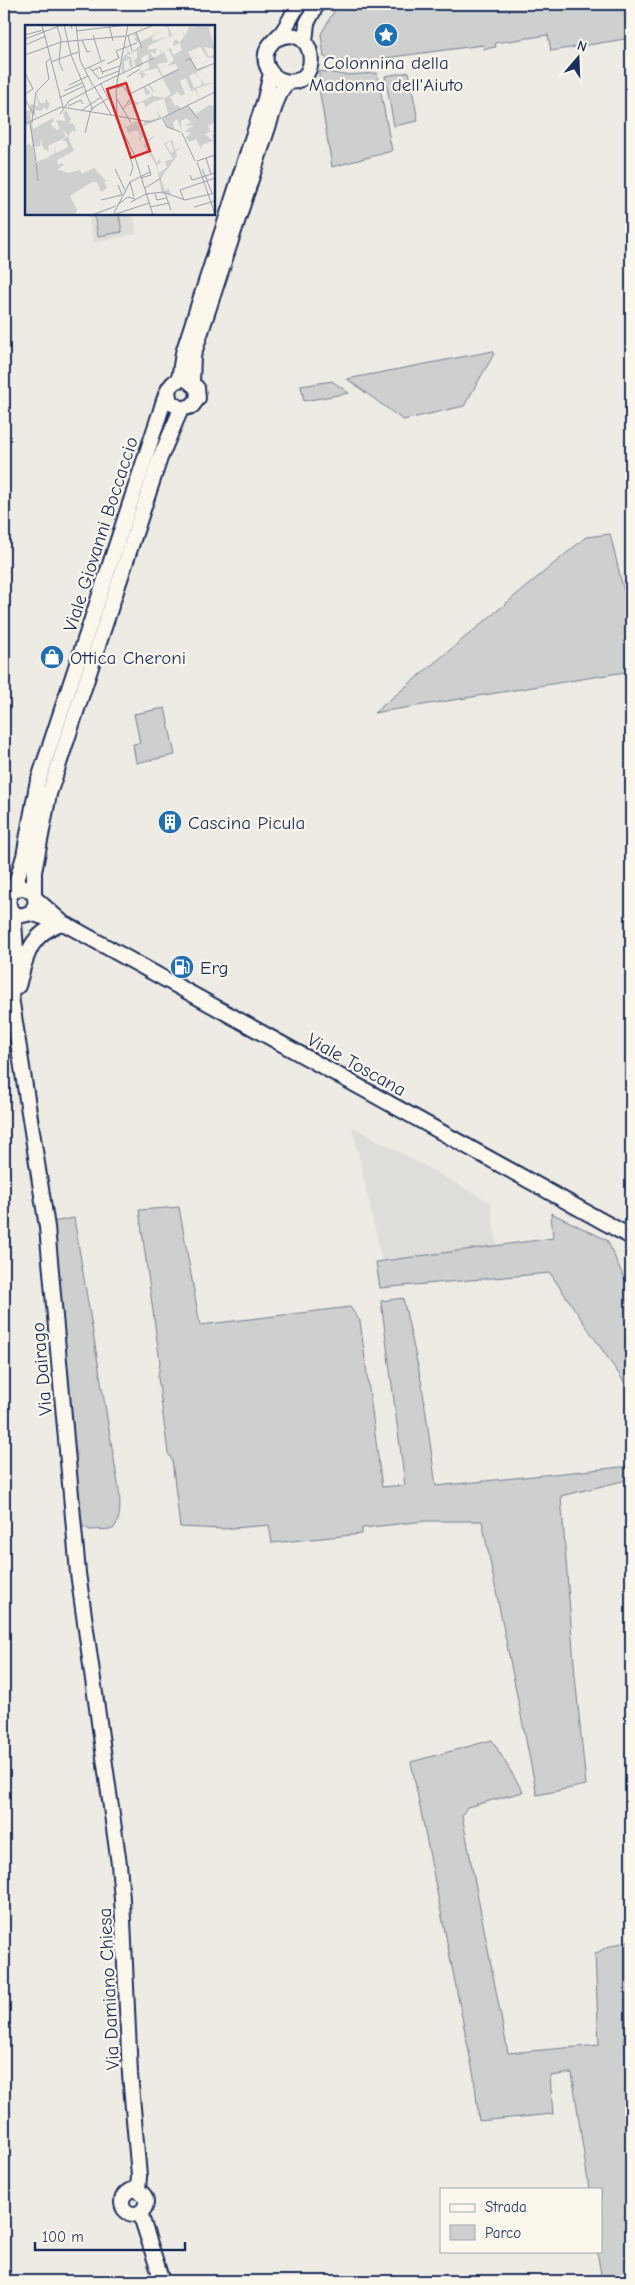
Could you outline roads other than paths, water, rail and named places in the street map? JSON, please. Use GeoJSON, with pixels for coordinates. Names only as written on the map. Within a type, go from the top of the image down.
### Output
{"type":"FeatureCollection","features":[{"type":"Feature","properties":{"kind":"street","name":"Viale Giovanni Boccaccio"},"geometry":{"type":"LineString","coordinates":[[186,381],[183,353],[265,100],[271,73],[267,67],[266,54],[268,48],[276,39],[298,4]]}},
{"type":"Feature","properties":{"kind":"street","name":"Viale Giovanni Boccaccio"},"geometry":{"type":"LineString","coordinates":[[186,381],[280,93],[288,82],[302,78],[310,66],[310,50],[305,42],[307,23],[317,4]]}},
{"type":"Feature","properties":{"kind":"street"},"geometry":{"type":"LineString","coordinates":[[276,39],[293,36],[305,42]]}},
{"type":"Feature","properties":{"kind":"street"},"geometry":{"type":"LineString","coordinates":[[271,73],[276,78],[288,82]]}},
{"type":"Feature","properties":{"kind":"street","name":"Viale Giovanni Boccaccio"},"geometry":{"type":"LineString","coordinates":[[9,888],[24,856],[37,785],[168,392],[172,383],[186,381],[197,388],[198,398],[192,406],[181,409],[160,458],[49,794],[34,872],[35,896]]}},
{"type":"Feature","properties":{"kind":"street"},"geometry":{"type":"LineString","coordinates":[[168,392],[170,402],[181,409]]}},
{"type":"Feature","properties":{"kind":"street"},"geometry":{"type":"LineString","coordinates":[[9,888],[25,888],[35,896],[35,908],[31,913],[16,950],[14,923],[7,906],[9,888]]}},
{"type":"Feature","properties":{"kind":"street","name":"Viale Toscana"},"geometry":{"type":"LineString","coordinates":[[35,896],[63,923]]}},
{"type":"Feature","properties":{"kind":"street"},"geometry":{"type":"LineString","coordinates":[[7,906],[19,916],[31,913]]}},
{"type":"Feature","properties":{"kind":"street","name":"Viale Toscana"},"geometry":{"type":"LineString","coordinates":[[31,913],[63,923],[631,1237]]}},
{"type":"Feature","properties":{"kind":"street"},"geometry":{"type":"LineString","coordinates":[[12,1006],[25,960],[34,941],[43,932],[63,923]]}},
{"type":"Feature","properties":{"kind":"street","name":"Via Dairago"},"geometry":{"type":"LineString","coordinates":[[16,950],[11,979],[12,1006],[48,1228],[78,1574],[108,1787]]}},
{"type":"Feature","properties":{"kind":"street","name":"Via Damiano Chiesa"},"geometry":{"type":"LineString","coordinates":[[108,1787],[122,1899],[130,2074],[139,2176],[138,2190]]}},
{"type":"Feature","properties":{"kind":"street"},"geometry":{"type":"LineString","coordinates":[[140,2213],[129,2213],[122,2204],[123,2197],[128,2192],[138,2190],[144,2195],[146,2203],[140,2213],[162,2281]]}},
{"type":"Feature","properties":{"kind":"place","name":"Colonnina della Madonna dell'Aiuto"},"geometry":{"type":"Point","coordinates":[386,35]}},
{"type":"Feature","properties":{"kind":"place","name":"Ottica Cheroni"},"geometry":{"type":"Point","coordinates":[52,657]}},
{"type":"Feature","properties":{"kind":"place","name":"Cascina Picula"},"geometry":{"type":"Point","coordinates":[170,822]}},
{"type":"Feature","properties":{"kind":"place","name":"Erg"},"geometry":{"type":"Point","coordinates":[182,967]}}]}
